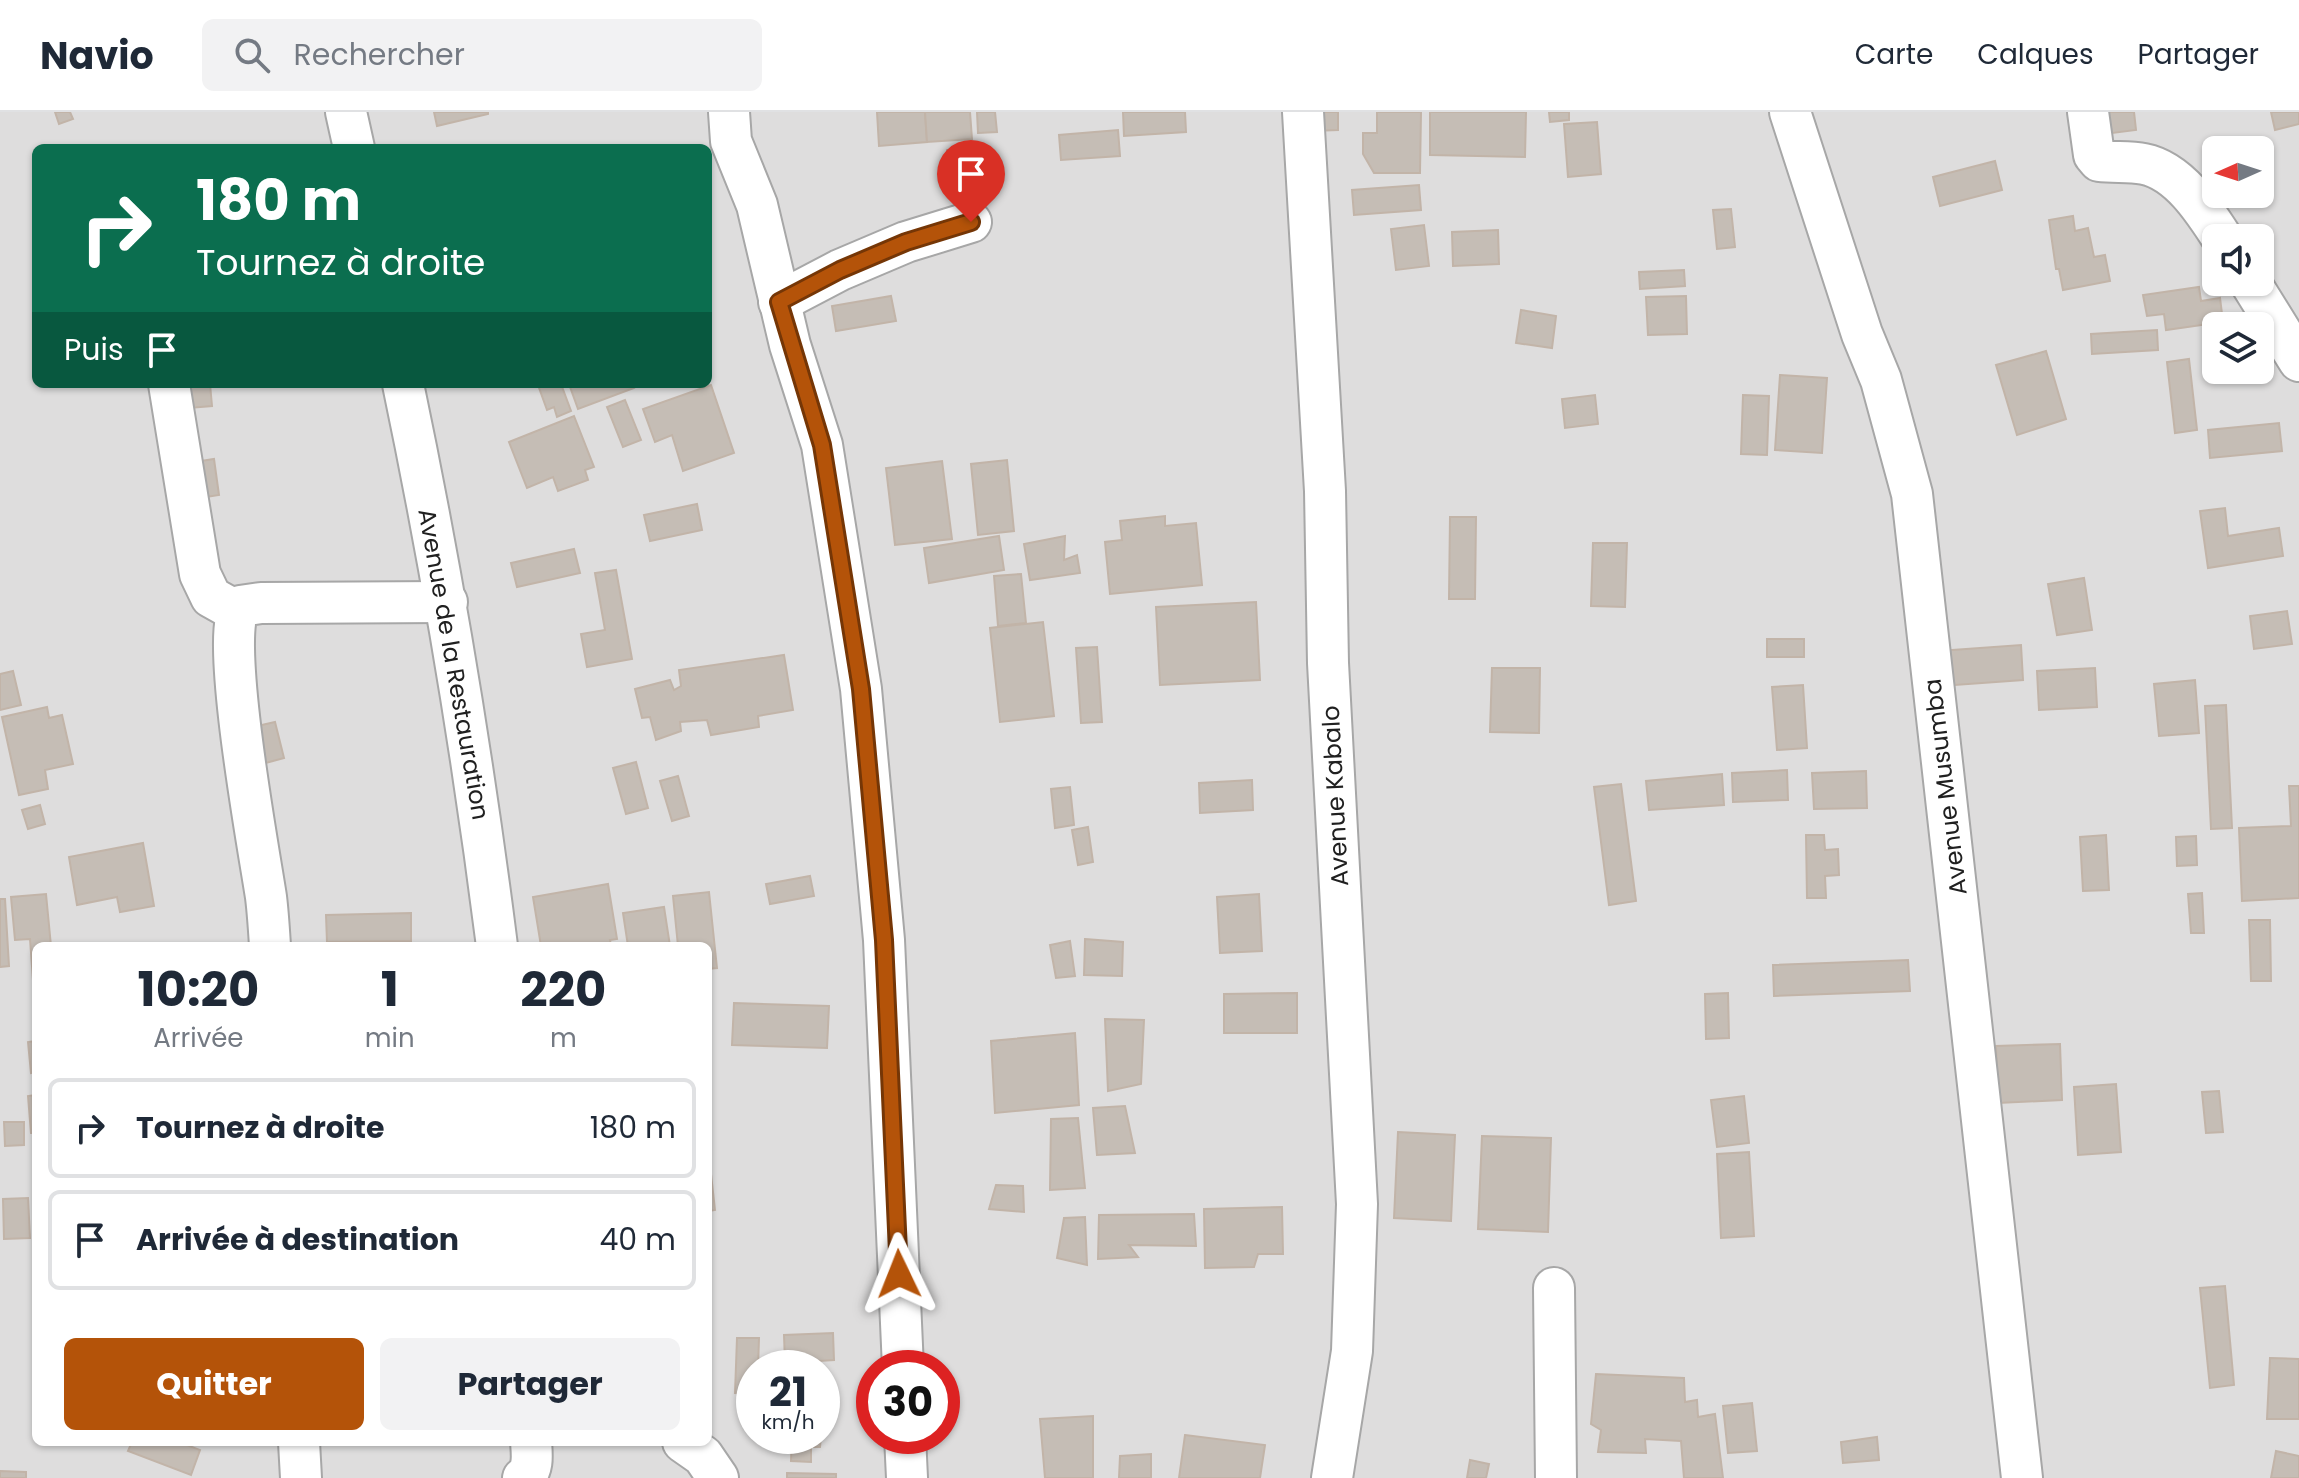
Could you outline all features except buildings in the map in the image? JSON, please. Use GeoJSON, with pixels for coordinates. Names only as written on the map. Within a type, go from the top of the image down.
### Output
{"type":"FeatureCollection","features":[{"type":"Feature","properties":{"kind":"street"},"geometry":{"type":"LineString","coordinates":[[346,112],[353,144]]}},
{"type":"Feature","properties":{"kind":"street"},"geometry":{"type":"LineString","coordinates":[[729,112],[731,141],[757,205],[779,302],[822,445],[861,689],[884,940],[902,1350]]}},
{"type":"Feature","properties":{"kind":"street","name":"Avenue Kabalo"},"geometry":{"type":"LineString","coordinates":[[1303,112],[1325,491],[1328,663],[1357,1204],[1352,1351],[1332,1478]]}},
{"type":"Feature","properties":{"kind":"street","name":"Avenue Musumba"},"geometry":{"type":"LineString","coordinates":[[1790,112],[1857,319],[1881,380],[1912,494],[2022,1478]]}},
{"type":"Feature","properties":{"kind":"street"},"geometry":{"type":"LineString","coordinates":[[2088,112],[2094,155],[2099,161],[2145,164],[2167,174],[2185,189],[2211,224]]}},
{"type":"Feature","properties":{"kind":"street"},"geometry":{"type":"LineString","coordinates":[[779,302],[840,270],[906,242],[971,222]]}},
{"type":"Feature","properties":{"kind":"street"},"geometry":{"type":"LineString","coordinates":[[2259,296],[2299,361]]}},
{"type":"Feature","properties":{"kind":"street"},"geometry":{"type":"LineString","coordinates":[[170,388],[200,574],[211,597],[236,611],[234,633],[240,726],[270,942]]}},
{"type":"Feature","properties":{"kind":"street","name":"Avenue de la Restauration"},"geometry":{"type":"LineString","coordinates":[[404,388],[447,602],[481,816],[497,942]]}},
{"type":"Feature","properties":{"kind":"street","name":"Avenue de la Restauration"},"geometry":{"type":"LineString","coordinates":[[236,611],[240,606],[261,603],[447,602]]}},
{"type":"Feature","properties":{"kind":"street"},"geometry":{"type":"LineString","coordinates":[[1554,1288],[1556,1478]]}},
{"type":"Feature","properties":{"kind":"street"},"geometry":{"type":"LineString","coordinates":[[299,1446],[301,1478]]}},
{"type":"Feature","properties":{"kind":"street"},"geometry":{"type":"LineString","coordinates":[[689,1446],[703,1456],[718,1478]]}},
{"type":"Feature","properties":{"kind":"street"},"geometry":{"type":"LineString","coordinates":[[906,1454],[907,1478]]}},
{"type":"Feature","properties":{"kind":"shaded area"},"geometry":{"type":"Polygon","coordinates":[[[0,112],[2299,112],[2299,1478],[0,1478],[0,112]]]}},
{"type":"Feature","properties":{"kind":"route"},"geometry":{"type":"LineString","coordinates":[[899,1274],[884,940],[861,689],[822,445],[779,302],[840,270],[906,242],[971,222]]}}]}
